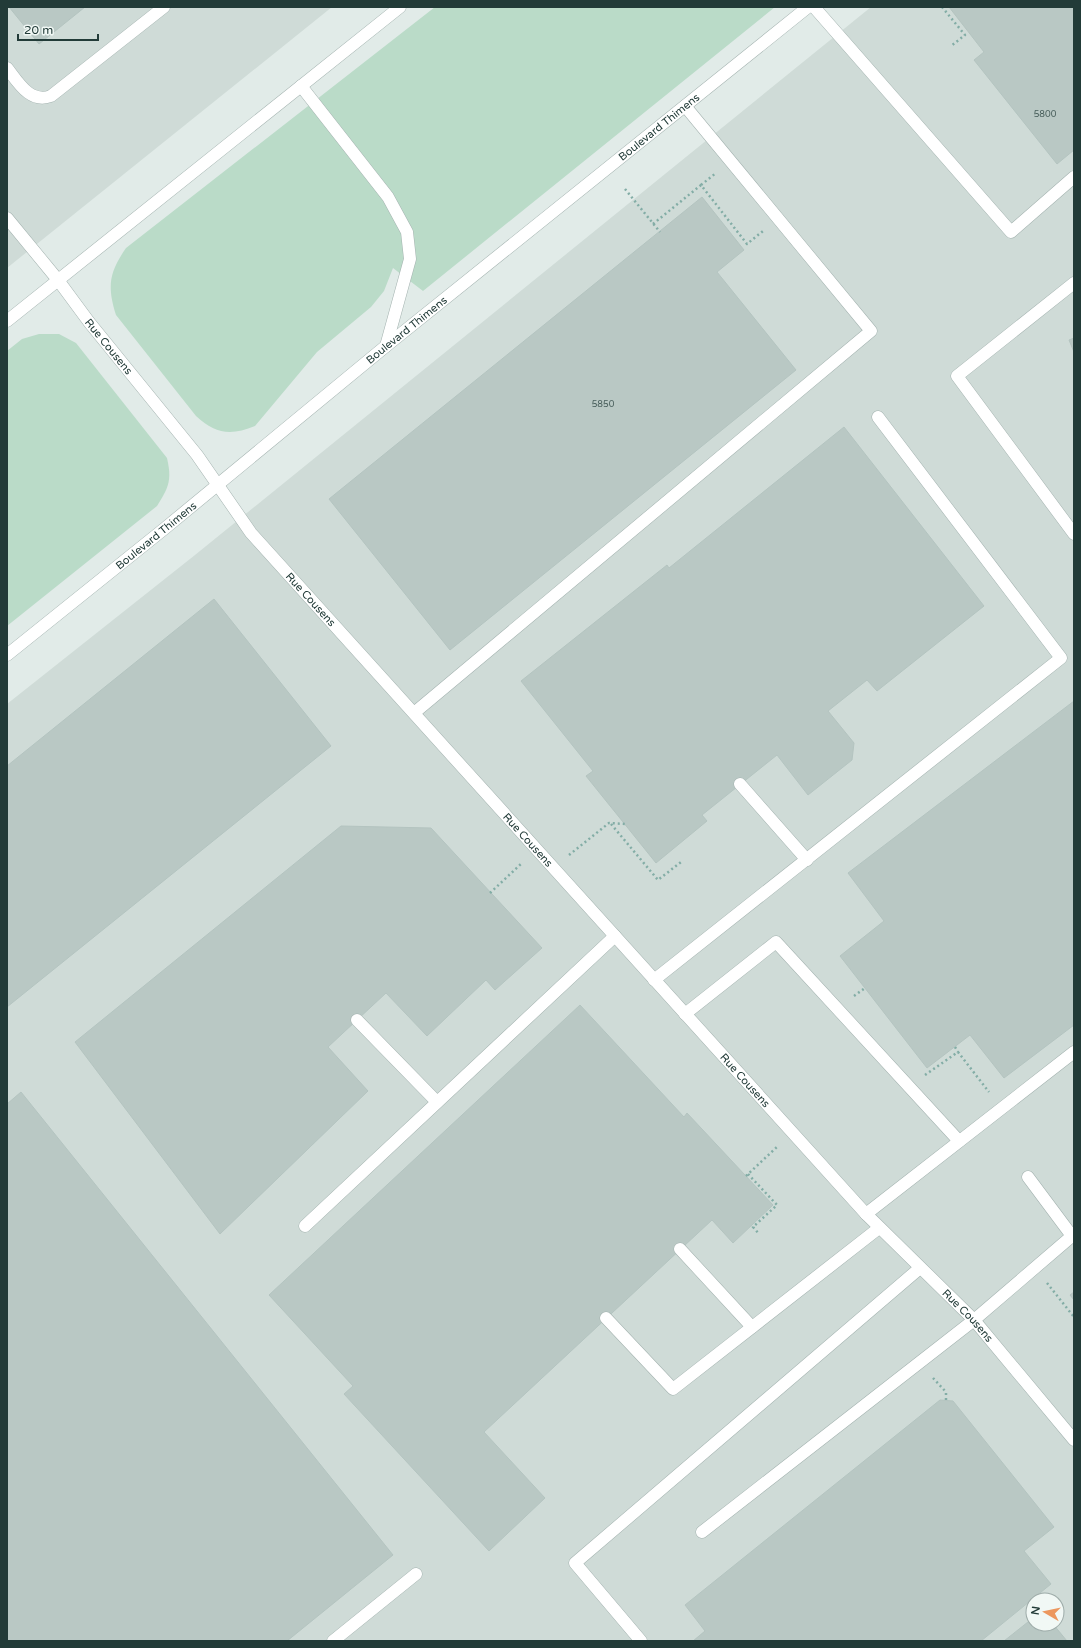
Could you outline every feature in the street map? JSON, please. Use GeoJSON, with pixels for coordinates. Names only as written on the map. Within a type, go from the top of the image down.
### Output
{"type":"FeatureCollection","features":[{"type":"Feature","properties":{"kind":"street"},"geometry":{"type":"LineString","coordinates":[[7,68],[30,94],[36,98],[51,96],[164,7]]}},
{"type":"Feature","properties":{"kind":"street"},"geometry":{"type":"LineString","coordinates":[[7,321],[400,7]]}},
{"type":"Feature","properties":{"kind":"street","name":"Boulevard Thimens"},"geometry":{"type":"LineString","coordinates":[[7,655],[218,485],[386,346],[808,7]]}},
{"type":"Feature","properties":{"kind":"street"},"geometry":{"type":"LineString","coordinates":[[814,7],[1011,232],[1074,177]]}},
{"type":"Feature","properties":{"kind":"street"},"geometry":{"type":"LineString","coordinates":[[301,86],[388,197],[408,232],[410,259],[386,346]]}},
{"type":"Feature","properties":{"kind":"street"},"geometry":{"type":"LineString","coordinates":[[414,713],[872,331],[685,106]]}},
{"type":"Feature","properties":{"kind":"street","name":"Rue Cousens"},"geometry":{"type":"LineString","coordinates":[[7,218],[197,455],[251,533],[866,1214],[974,1320],[1074,1440]]}},
{"type":"Feature","properties":{"kind":"street"},"geometry":{"type":"LineString","coordinates":[[1074,283],[957,376],[1074,534]]}},
{"type":"Feature","properties":{"kind":"street"},"geometry":{"type":"LineString","coordinates":[[654,980],[1061,658],[878,417]]}},
{"type":"Feature","properties":{"kind":"street"},"geometry":{"type":"LineString","coordinates":[[740,784],[807,860]]}},
{"type":"Feature","properties":{"kind":"street"},"geometry":{"type":"LineString","coordinates":[[305,1226],[615,936]]}},
{"type":"Feature","properties":{"kind":"street"},"geometry":{"type":"LineString","coordinates":[[685,1014],[776,942],[959,1141]]}},
{"type":"Feature","properties":{"kind":"street"},"geometry":{"type":"LineString","coordinates":[[357,1020],[437,1102]]}},
{"type":"Feature","properties":{"kind":"street"},"geometry":{"type":"LineString","coordinates":[[866,1214],[1074,1052]]}},
{"type":"Feature","properties":{"kind":"street"},"geometry":{"type":"LineString","coordinates":[[702,1532],[974,1320],[1072,1236],[1028,1177]]}},
{"type":"Feature","properties":{"kind":"street"},"geometry":{"type":"LineString","coordinates":[[606,1318],[673,1389],[879,1228]]}},
{"type":"Feature","properties":{"kind":"street"},"geometry":{"type":"LineString","coordinates":[[680,1249],[752,1327]]}},
{"type":"Feature","properties":{"kind":"street"},"geometry":{"type":"LineString","coordinates":[[641,1641],[574,1563],[920,1268]]}},
{"type":"Feature","properties":{"kind":"street"},"geometry":{"type":"LineString","coordinates":[[333,1641],[416,1574]]}},
{"type":"Feature","properties":{"kind":"path"},"geometry":{"type":"LineString","coordinates":[[942,7],[965,35],[951,46]]}},
{"type":"Feature","properties":{"kind":"path"},"geometry":{"type":"LineString","coordinates":[[653,224],[701,185],[747,244],[750,242]]}},
{"type":"Feature","properties":{"kind":"path"},"geometry":{"type":"LineString","coordinates":[[625,189],[660,232]]}},
{"type":"Feature","properties":{"kind":"path"},"geometry":{"type":"LineString","coordinates":[[611,824],[658,880],[681,862]]}},
{"type":"Feature","properties":{"kind":"path"},"geometry":{"type":"LineString","coordinates":[[574,851],[611,824],[625,824]]}},
{"type":"Feature","properties":{"kind":"path"},"geometry":{"type":"LineString","coordinates":[[490,892],[523,863]]}},
{"type":"Feature","properties":{"kind":"path"},"geometry":{"type":"LineString","coordinates":[[848,1000],[865,988]]}},
{"type":"Feature","properties":{"kind":"path"},"geometry":{"type":"LineString","coordinates":[[954,1047],[990,1094]]}},
{"type":"Feature","properties":{"kind":"path"},"geometry":{"type":"LineString","coordinates":[[919,1079],[958,1052]]}},
{"type":"Feature","properties":{"kind":"path"},"geometry":{"type":"LineString","coordinates":[[759,1234],[753,1227],[776,1205],[747,1175],[783,1141]]}},
{"type":"Feature","properties":{"kind":"path"},"geometry":{"type":"LineString","coordinates":[[1046,1282],[1074,1317]]}},
{"type":"Feature","properties":{"kind":"path"},"geometry":{"type":"LineString","coordinates":[[932,1377],[946,1392],[946,1401]]}},
{"type":"Feature","properties":{"kind":"shaded area"},"geometry":{"type":"Polygon","coordinates":[[[7,7],[332,7],[7,268],[7,7]]]}},
{"type":"Feature","properties":{"kind":"shaded area"},"geometry":{"type":"Polygon","coordinates":[[[871,7],[1074,7],[1074,1641],[7,1641],[7,704],[195,555],[871,7]]]}},
{"type":"Feature","properties":{"kind":"green space"},"geometry":{"type":"Polygon","coordinates":[[[435,7],[775,7],[423,291],[393,268],[384,291],[371,307],[317,352],[255,426],[231,432],[224,432],[210,427],[196,416],[116,315],[111,296],[111,280],[120,257],[126,248],[435,7]]]}},
{"type":"Feature","properties":{"kind":"green space"},"geometry":{"type":"Polygon","coordinates":[[[39,334],[59,334],[76,343],[167,458],[169,478],[167,488],[157,506],[7,626],[7,351],[22,339],[39,334]]]}},
{"type":"Feature","properties":{"kind":"building"},"geometry":{"type":"Polygon","coordinates":[[[9,7],[85,7],[39,44],[9,7]]]}},
{"type":"Feature","properties":{"kind":"building"},"geometry":{"type":"Polygon","coordinates":[[[949,7],[1074,7],[1074,150],[1057,164],[974,60],[984,52],[949,7]]]}},
{"type":"Feature","properties":{"kind":"building"},"geometry":{"type":"Polygon","coordinates":[[[702,197],[744,250],[717,272],[796,370],[450,650],[329,499],[702,197]]]}},
{"type":"Feature","properties":{"kind":"building"},"geometry":{"type":"Polygon","coordinates":[[[1074,338],[1074,352],[1069,340],[1074,338]]]}},
{"type":"Feature","properties":{"kind":"building"},"geometry":{"type":"Polygon","coordinates":[[[844,427],[984,606],[877,691],[867,680],[828,711],[854,743],[852,760],[808,795],[777,755],[702,815],[707,821],[656,863],[586,776],[593,771],[521,681],[667,565],[669,568],[844,427]]]}},
{"type":"Feature","properties":{"kind":"building"},"geometry":{"type":"Polygon","coordinates":[[[214,599],[331,746],[7,1007],[7,766],[214,599]]]}},
{"type":"Feature","properties":{"kind":"building"},"geometry":{"type":"Polygon","coordinates":[[[1074,701],[1074,1025],[1004,1078],[970,1035],[927,1068],[840,956],[884,921],[848,873],[1074,701]]]}},
{"type":"Feature","properties":{"kind":"building"},"geometry":{"type":"Polygon","coordinates":[[[341,826],[431,828],[542,948],[495,990],[486,980],[427,1036],[386,993],[328,1047],[368,1091],[220,1234],[75,1042],[341,826]]]}},
{"type":"Feature","properties":{"kind":"building"},"geometry":{"type":"Polygon","coordinates":[[[580,1005],[684,1117],[687,1113],[773,1205],[733,1243],[712,1220],[484,1432],[545,1498],[489,1551],[344,1394],[353,1386],[269,1295],[580,1005]]]}},
{"type":"Feature","properties":{"kind":"building"},"geometry":{"type":"Polygon","coordinates":[[[21,1092],[393,1555],[287,1641],[7,1641],[7,1104],[21,1092]]]}},
{"type":"Feature","properties":{"kind":"building"},"geometry":{"type":"Polygon","coordinates":[[[1074,1292],[1074,1300],[1070,1295],[1074,1292]]]}},
{"type":"Feature","properties":{"kind":"building"},"geometry":{"type":"Polygon","coordinates":[[[940,1400],[953,1401],[1054,1527],[1024,1551],[1051,1584],[1041,1592],[1025,1592],[1025,1605],[981,1641],[693,1641],[705,1631],[685,1605],[940,1400]]]}},
{"type":"Feature","properties":{"kind":"building"},"geometry":{"type":"Polygon","coordinates":[[[1025,1624],[1025,1632],[1060,1632],[1067,1641],[1004,1641],[1025,1624]]]}}]}
